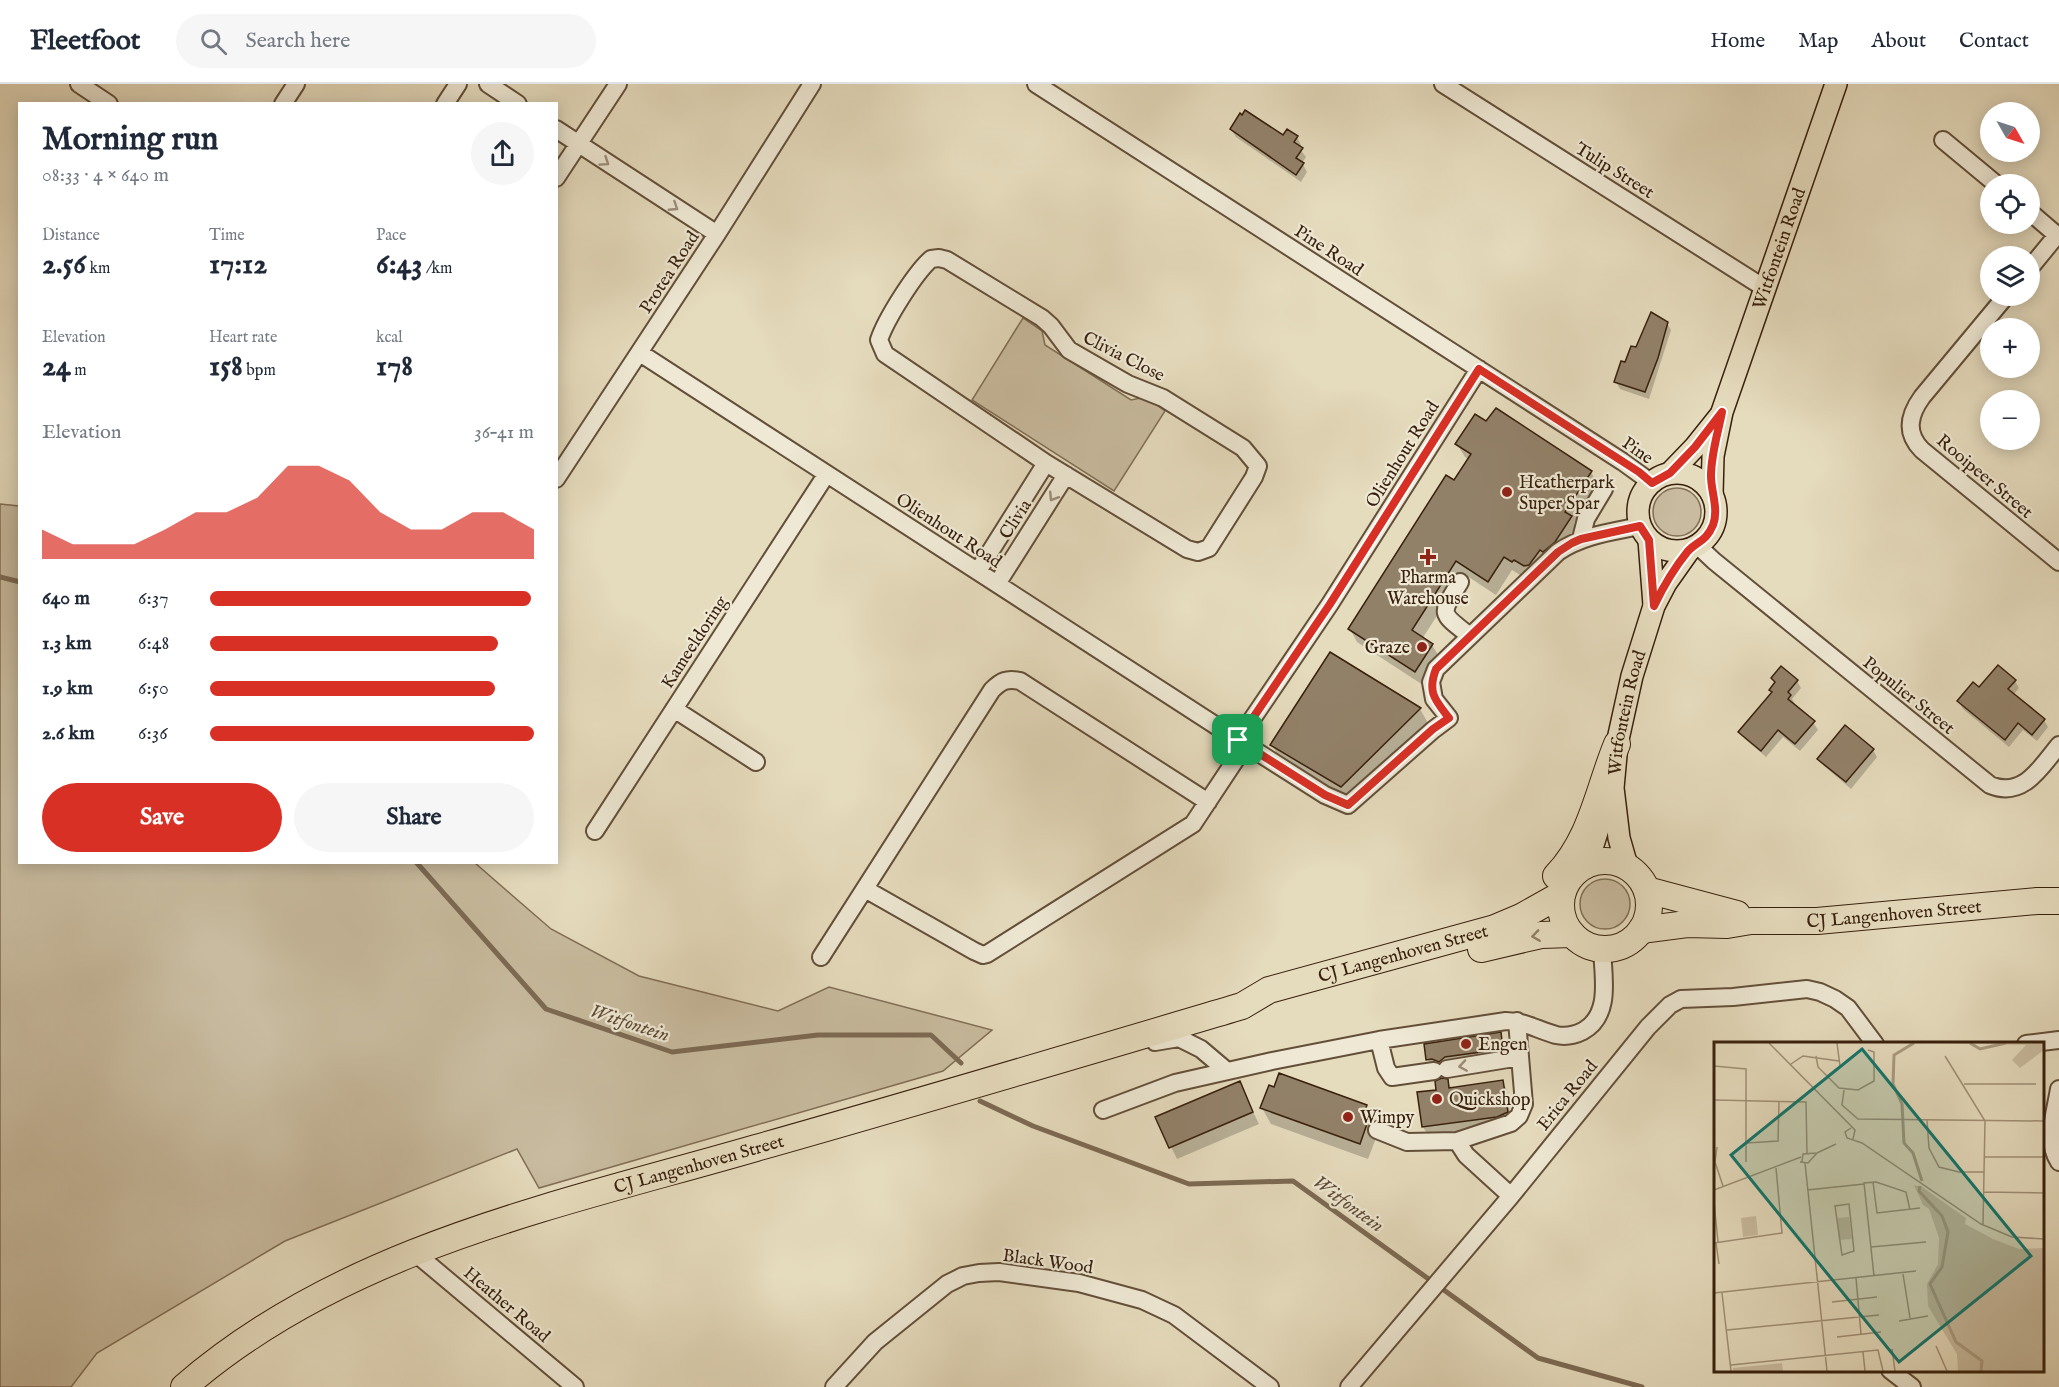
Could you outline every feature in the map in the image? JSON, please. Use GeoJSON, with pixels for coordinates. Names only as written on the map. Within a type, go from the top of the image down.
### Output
{"type":"FeatureCollection","features":[{"type":"Feature","properties":{"kind":"highway"},"geometry":{"type":"LineString","coordinates":[[1452,941],[1516,909],[1541,891],[1563,869],[1587,831],[1617,744]]}},
{"type":"Feature","properties":{"kind":"highway"},"geometry":{"type":"LineString","coordinates":[[1607,860],[1626,866],[1637,873],[1647,890],[1648,915],[1641,930],[1624,945],[1602,949],[1582,943],[1572,934],[1563,920],[1562,894],[1571,876],[1587,864],[1607,860]]}},
{"type":"Feature","properties":{"kind":"highway","name":"CJ Langenhoven Street"},"geometry":{"type":"LineString","coordinates":[[1647,890],[1729,912],[1750,921]]}},
{"type":"Feature","properties":{"kind":"highway","name":"CJ Langenhoven Street"},"geometry":{"type":"LineString","coordinates":[[184,1387],[231,1350],[278,1321],[341,1285],[414,1252],[514,1218],[992,1081],[1242,1006],[1269,990],[1452,941],[1513,921],[1562,894]]}},
{"type":"Feature","properties":{"kind":"highway","name":"CJ Langenhoven Street"},"geometry":{"type":"LineString","coordinates":[[1641,930],[1679,924],[1727,925],[1750,921],[1817,921],[2052,899]]}},
{"type":"Feature","properties":{"kind":"highway","name":"CJ Langenhoven Street"},"geometry":{"type":"LineString","coordinates":[[1242,1006],[1272,1006],[1303,999],[1521,938],[1572,934]]}},
{"type":"Feature","properties":{"kind":"main road","name":"Witfontein Road"},"geometry":{"type":"LineString","coordinates":[[1712,494],[1713,456],[1722,412],[1836,84]]}},
{"type":"Feature","properties":{"kind":"main road","name":"Witfontein Road"},"geometry":{"type":"LineString","coordinates":[[1661,478],[1695,447],[1722,412]]}},
{"type":"Feature","properties":{"kind":"main road"},"geometry":{"type":"LineString","coordinates":[[1684,474],[1697,480],[1712,494],[1715,505],[1714,522],[1709,533],[1694,547],[1676,552],[1667,550],[1645,533],[1638,513],[1640,500],[1661,478],[1684,474]]}},
{"type":"Feature","properties":{"kind":"main road","name":"Witfontein Road"},"geometry":{"type":"LineString","coordinates":[[1645,533],[1654,606]]}},
{"type":"Feature","properties":{"kind":"main road","name":"Witfontein Road"},"geometry":{"type":"LineString","coordinates":[[1626,866],[1618,833],[1613,788],[1617,744],[1632,676],[1654,606],[1666,583],[1694,547]]}},
{"type":"Feature","properties":{"kind":"main road","name":"Witfontein Road"},"geometry":{"type":"LineString","coordinates":[[1587,864],[1613,788]]}},
{"type":"Feature","properties":{"kind":"street"},"geometry":{"type":"LineString","coordinates":[[79,84],[106,102]]}},
{"type":"Feature","properties":{"kind":"street"},"geometry":{"type":"LineString","coordinates":[[284,102],[296,84]]}},
{"type":"Feature","properties":{"kind":"street"},"geometry":{"type":"LineString","coordinates":[[446,102],[458,84]]}},
{"type":"Feature","properties":{"kind":"street"},"geometry":{"type":"LineString","coordinates":[[488,84],[515,102]]}},
{"type":"Feature","properties":{"kind":"street"},"geometry":{"type":"LineString","coordinates":[[558,175],[618,84]]}},
{"type":"Feature","properties":{"kind":"street","name":"Protea Road"},"geometry":{"type":"LineString","coordinates":[[558,475],[640,353],[812,84]]}},
{"type":"Feature","properties":{"kind":"street","name":"Pine Road"},"geometry":{"type":"LineString","coordinates":[[1036,84],[1602,449]]}},
{"type":"Feature","properties":{"kind":"street","name":"Tulip Street"},"geometry":{"type":"LineString","coordinates":[[1443,84],[1766,290]]}},
{"type":"Feature","properties":{"kind":"street"},"geometry":{"type":"LineString","coordinates":[[558,130],[717,234]]}},
{"type":"Feature","properties":{"kind":"street"},"geometry":{"type":"LineString","coordinates":[[1942,140],[1984,174]]}},
{"type":"Feature","properties":{"kind":"street"},"geometry":{"type":"LineString","coordinates":[[2040,221],[2058,236],[2040,257]]}},
{"type":"Feature","properties":{"kind":"street","name":"Clivia Close"},"geometry":{"type":"LineString","coordinates":[[931,259],[947,260],[1032,312],[1051,326],[1069,350],[1128,384],[1163,398],[1243,448],[1258,466],[1244,495],[1214,543],[1198,552],[1187,549],[1046,463],[885,354],[879,340],[882,332],[920,270],[931,259]]}},
{"type":"Feature","properties":{"kind":"street","name":"Rooipeer Street"},"geometry":{"type":"LineString","coordinates":[[1998,306],[1922,397],[1912,413],[1911,432],[1922,450],[2059,562]]}},
{"type":"Feature","properties":{"kind":"street","name":"Olienhout Road"},"geometry":{"type":"LineString","coordinates":[[640,353],[1242,742],[1479,369]]}},
{"type":"Feature","properties":{"kind":"street","name":"Pine"},"geometry":{"type":"LineString","coordinates":[[1602,449],[1639,472],[1661,478]]}},
{"type":"Feature","properties":{"kind":"street","name":"Clivia"},"geometry":{"type":"LineString","coordinates":[[978,571],[1046,463]]}},
{"type":"Feature","properties":{"kind":"street","name":"Kameeldoring"},"geometry":{"type":"LineString","coordinates":[[595,831],[826,475]]}},
{"type":"Feature","properties":{"kind":"street","name":"Clivia"},"geometry":{"type":"LineString","coordinates":[[997,584],[1066,475]]}},
{"type":"Feature","properties":{"kind":"street"},"geometry":{"type":"LineString","coordinates":[[1581,539],[1586,519],[1604,489]]}},
{"type":"Feature","properties":{"kind":"street"},"geometry":{"type":"LineString","coordinates":[[865,889],[979,954],[987,954],[1189,827],[1198,819],[1242,742],[1325,795],[1348,805],[1433,729],[1449,718],[1434,699],[1431,682],[1436,669],[1558,552],[1581,539],[1645,533]]}},
{"type":"Feature","properties":{"kind":"street","name":"Populier Street"},"geometry":{"type":"LineString","coordinates":[[1694,547],[1736,578],[1990,785],[2005,790],[2026,783],[2059,745]]}},
{"type":"Feature","properties":{"kind":"street"},"geometry":{"type":"LineString","coordinates":[[1460,582],[1445,607],[1446,613],[1449,619],[1470,636]]}},
{"type":"Feature","properties":{"kind":"street"},"geometry":{"type":"LineString","coordinates":[[821,957],[992,690],[1004,680],[1020,681],[1208,802]]}},
{"type":"Feature","properties":{"kind":"street"},"geometry":{"type":"LineString","coordinates":[[674,710],[756,762]]}},
{"type":"Feature","properties":{"kind":"street"},"geometry":{"type":"LineString","coordinates":[[1103,1110],[1175,1083],[1300,1054],[1380,1040],[1494,1022],[1517,1021],[1561,1035],[1577,1034],[1591,1025],[1600,1012],[1603,1001],[1602,949]]}},
{"type":"Feature","properties":{"kind":"street","name":"Erica Road"},"geometry":{"type":"LineString","coordinates":[[1349,1387],[1511,1196],[1648,1027],[1670,1005],[1681,999],[1814,990],[1835,999],[1848,1008],[1874,1042]]}},
{"type":"Feature","properties":{"kind":"street"},"geometry":{"type":"LineString","coordinates":[[1377,1130],[1407,1142],[1457,1141],[1511,1123],[1519,1116],[1524,1104],[1517,1021]]}},
{"type":"Feature","properties":{"kind":"street"},"geometry":{"type":"LineString","coordinates":[[1088,1051],[1179,1038],[1201,1049],[1227,1071]]}},
{"type":"Feature","properties":{"kind":"street"},"geometry":{"type":"LineString","coordinates":[[1380,1040],[1386,1068],[1392,1077],[1520,1057]]}},
{"type":"Feature","properties":{"kind":"street"},"geometry":{"type":"LineString","coordinates":[[2042,1042],[2059,1040]]}},
{"type":"Feature","properties":{"kind":"street"},"geometry":{"type":"LineString","coordinates":[[2059,1089],[2051,1135],[2052,1151],[2059,1162]]}},
{"type":"Feature","properties":{"kind":"street"},"geometry":{"type":"LineString","coordinates":[[1457,1141],[1466,1155],[1511,1196]]}},
{"type":"Feature","properties":{"kind":"street","name":"Heather Road"},"geometry":{"type":"LineString","coordinates":[[414,1252],[575,1387]]}},
{"type":"Feature","properties":{"kind":"street","name":"Black Wood"},"geometry":{"type":"LineString","coordinates":[[834,1387],[875,1342],[947,1284],[971,1275],[999,1272],[1079,1283],[1142,1300],[1174,1315],[1270,1387]]}},
{"type":"Feature","properties":{"kind":"street"},"geometry":{"type":"LineString","coordinates":[[1891,1372],[1912,1387]]}},
{"type":"Feature","properties":{"kind":"shaded area"},"geometry":{"type":"Polygon","coordinates":[[[1023,318],[1042,331],[1045,345],[1131,400],[1146,397],[1165,411],[1114,491],[972,400],[1023,318]]]}},
{"type":"Feature","properties":{"kind":"shaded area"},"geometry":{"type":"Polygon","coordinates":[[[1672,488],[1682,488],[1697,498],[1701,512],[1697,526],[1691,532],[1682,536],[1672,536],[1657,526],[1653,517],[1653,507],[1663,492],[1672,488]]]}},
{"type":"Feature","properties":{"kind":"shaded area"},"geometry":{"type":"Polygon","coordinates":[[[0,504],[18,506],[18,864],[476,864],[551,929],[639,976],[778,1011],[829,987],[992,1030],[943,1071],[539,1188],[517,1149],[285,1241],[97,1353],[71,1387],[0,1387],[0,504]]]}},
{"type":"Feature","properties":{"kind":"shaded area"},"geometry":{"type":"Polygon","coordinates":[[[1600,879],[1610,879],[1623,886],[1630,899],[1630,909],[1623,922],[1610,929],[1600,929],[1591,925],[1584,918],[1580,909],[1580,899],[1584,890],[1591,883],[1600,879]]]}},
{"type":"Feature","properties":{"kind":"building"},"geometry":{"type":"Polygon","coordinates":[[[1245,110],[1283,135],[1287,129],[1298,136],[1294,142],[1303,148],[1296,158],[1304,163],[1296,175],[1230,129],[1240,113],[1242,115],[1245,110]]]}},
{"type":"Feature","properties":{"kind":"building"},"geometry":{"type":"Polygon","coordinates":[[[1651,312],[1668,322],[1645,392],[1614,382],[1621,361],[1625,362],[1631,346],[1636,347],[1651,312]]]}},
{"type":"Feature","properties":{"kind":"building"},"geometry":{"type":"Polygon","coordinates":[[[1496,408],[1592,471],[1565,512],[1572,516],[1555,542],[1543,552],[1540,550],[1529,565],[1524,566],[1504,557],[1488,582],[1456,561],[1412,630],[1433,644],[1415,672],[1348,629],[1446,475],[1454,480],[1471,454],[1455,444],[1475,414],[1486,421],[1496,408]]]}},
{"type":"Feature","properties":{"kind":"building"},"geometry":{"type":"Polygon","coordinates":[[[1330,652],[1421,708],[1341,787],[1270,745],[1330,652]]]}},
{"type":"Feature","properties":{"kind":"building"},"geometry":{"type":"Polygon","coordinates":[[[1998,665],[2016,680],[2008,689],[2045,719],[2032,735],[2018,723],[2005,740],[1957,701],[1973,682],[1979,687],[1998,665]]]}},
{"type":"Feature","properties":{"kind":"building"},"geometry":{"type":"Polygon","coordinates":[[[1781,666],[1798,680],[1788,692],[1791,695],[1788,699],[1815,721],[1795,744],[1778,730],[1761,751],[1738,732],[1772,692],[1769,690],[1775,682],[1771,678],[1781,666]]]}},
{"type":"Feature","properties":{"kind":"building"},"geometry":{"type":"Polygon","coordinates":[[[1845,725],[1874,749],[1846,782],[1817,759],[1845,725]]]}},
{"type":"Feature","properties":{"kind":"building"},"geometry":{"type":"Polygon","coordinates":[[[1501,1032],[1503,1049],[1445,1057],[1439,1062],[1432,1059],[1426,1060],[1424,1044],[1501,1032]]]}},
{"type":"Feature","properties":{"kind":"building"},"geometry":{"type":"Polygon","coordinates":[[[1279,1073],[1367,1105],[1362,1119],[1368,1121],[1360,1144],[1260,1108],[1269,1085],[1274,1087],[1279,1073]]]}},
{"type":"Feature","properties":{"kind":"building"},"geometry":{"type":"Polygon","coordinates":[[[1442,1078],[1448,1079],[1449,1088],[1503,1080],[1508,1112],[1497,1117],[1422,1127],[1417,1092],[1436,1090],[1435,1081],[1442,1078]]]}},
{"type":"Feature","properties":{"kind":"building"},"geometry":{"type":"Polygon","coordinates":[[[1240,1081],[1253,1112],[1169,1148],[1155,1117],[1240,1081]]]}},
{"type":"Feature","properties":{"kind":"waterway","name":"Witfontein"},"geometry":{"type":"LineString","coordinates":[[0,577],[18,582]]}},
{"type":"Feature","properties":{"kind":"waterway","name":"Witfontein"},"geometry":{"type":"LineString","coordinates":[[418,864],[546,1009],[672,1052],[818,1035],[931,1035],[961,1063]]}},
{"type":"Feature","properties":{"kind":"waterway","name":"Witfontein"},"geometry":{"type":"LineString","coordinates":[[980,1101],[1033,1126],[1189,1184],[1293,1181],[1538,1358],[1642,1387]]}},
{"type":"Feature","properties":{"kind":"place","name":"Heatherpark Super Spar"},"geometry":{"type":"Point","coordinates":[1507,492]}},
{"type":"Feature","properties":{"kind":"place","name":"Pharma Warehouse"},"geometry":{"type":"Point","coordinates":[1428,557]}},
{"type":"Feature","properties":{"kind":"place","name":"Graze"},"geometry":{"type":"Point","coordinates":[1422,647]}},
{"type":"Feature","properties":{"kind":"place","name":"Engen"},"geometry":{"type":"Point","coordinates":[1466,1044]}},
{"type":"Feature","properties":{"kind":"place","name":"Quickshop"},"geometry":{"type":"Point","coordinates":[1437,1099]}},
{"type":"Feature","properties":{"kind":"place","name":"Wimpy"},"geometry":{"type":"Point","coordinates":[1348,1117]}},
{"type":"Feature","properties":{"kind":"route"},"geometry":{"type":"LineString","coordinates":[[1479,369],[1639,472],[1652,483],[1670,473],[1695,447],[1722,412],[1712,468],[1712,494],[1716,510],[1714,522],[1706,537],[1690,549],[1666,583],[1654,606],[1649,540],[1640,526],[1581,539],[1558,552],[1436,669],[1431,682],[1434,699],[1449,718],[1433,729],[1348,805],[1334,801],[1238,740],[1330,604],[1479,369]]}}]}
